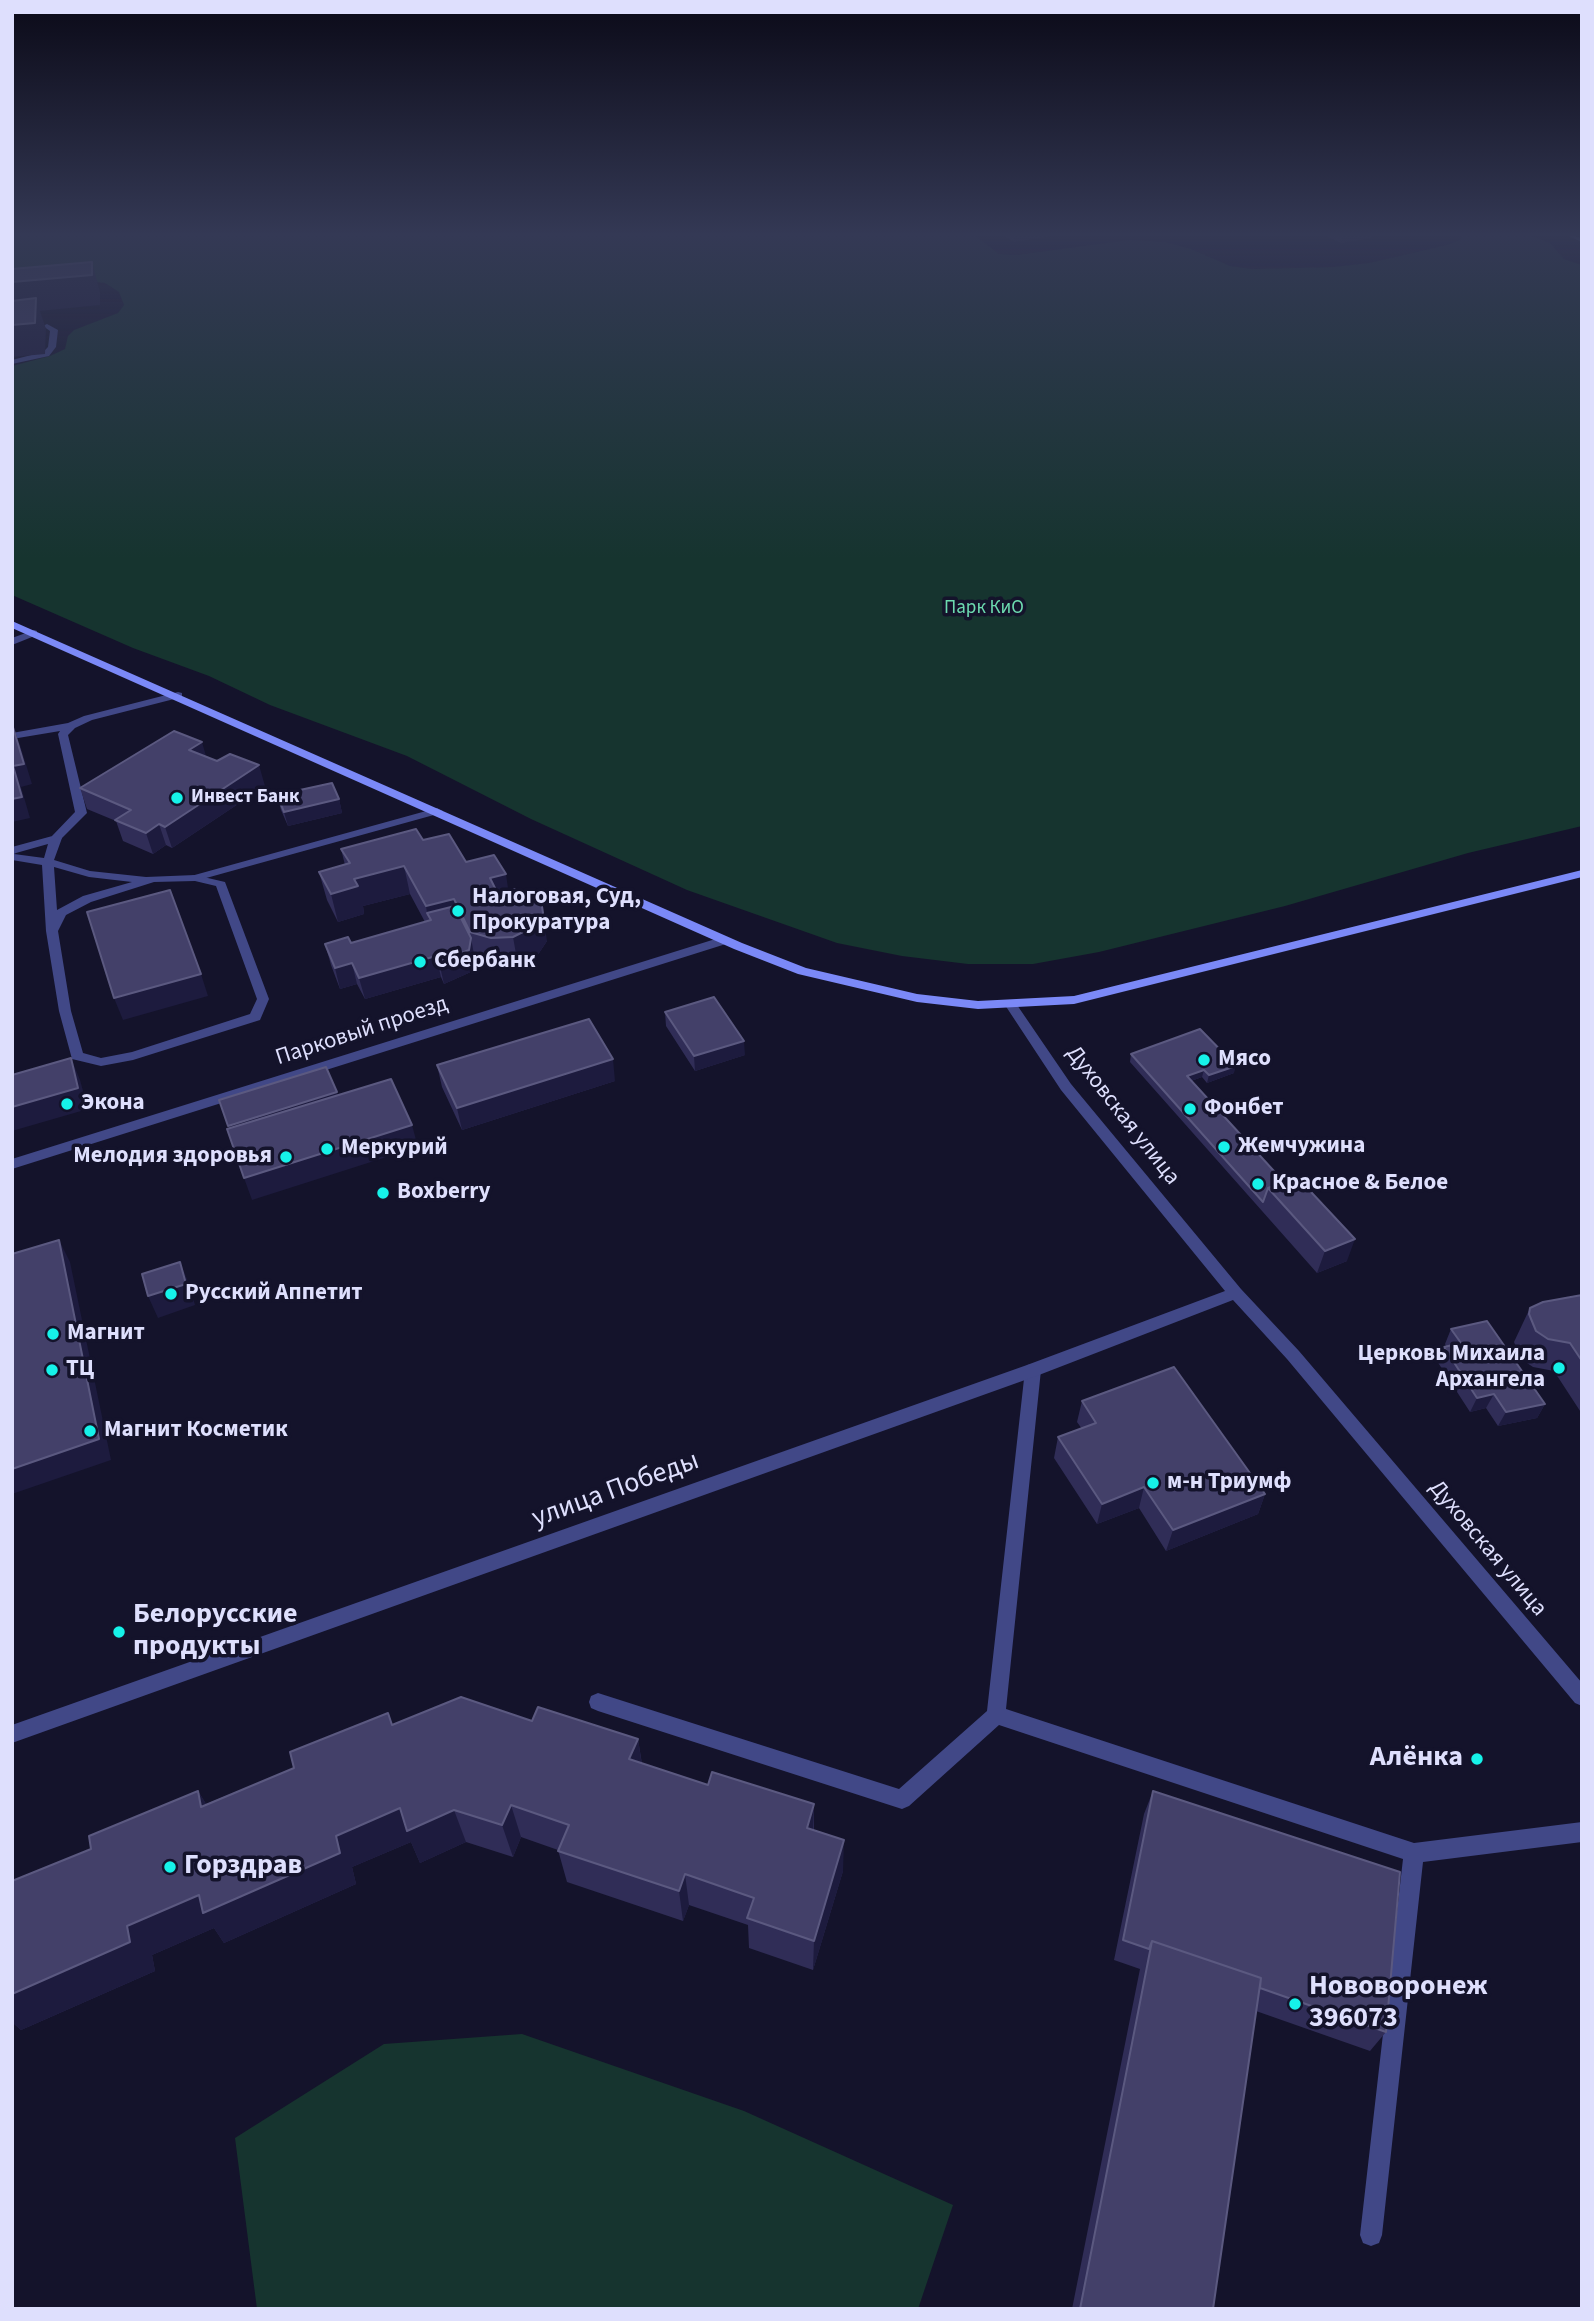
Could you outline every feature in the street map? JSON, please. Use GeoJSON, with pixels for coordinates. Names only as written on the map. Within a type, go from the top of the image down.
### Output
{"type":"FeatureCollection","features":[{"type":"Feature","properties":{"kind":"street"},"geometry":{"type":"LineString","coordinates":[[12,362],[46,354],[52,342]]}},
{"type":"Feature","properties":{"kind":"street"},"geometry":{"type":"LineString","coordinates":[[12,624],[725,940],[802,971],[880,991],[978,1005],[1052,1003],[1091,996],[1582,873]]}},
{"type":"Feature","properties":{"kind":"street"},"geometry":{"type":"LineString","coordinates":[[12,642],[34,633]]}},
{"type":"Feature","properties":{"kind":"street"},"geometry":{"type":"LineString","coordinates":[[12,736],[71,726],[88,718],[177,695]]}},
{"type":"Feature","properties":{"kind":"street"},"geometry":{"type":"LineString","coordinates":[[71,726],[63,734],[81,813],[56,838],[48,862],[52,931],[65,1012],[77,1056],[102,1062],[133,1056],[255,1017],[263,999],[221,884],[195,878]]}},
{"type":"Feature","properties":{"kind":"street"},"geometry":{"type":"LineString","coordinates":[[12,857],[48,862],[89,874],[153,879],[195,878],[436,811]]}},
{"type":"Feature","properties":{"kind":"street"},"geometry":{"type":"LineString","coordinates":[[12,851],[56,838]]}},
{"type":"Feature","properties":{"kind":"street"},"geometry":{"type":"LineString","coordinates":[[52,931],[61,913],[87,899],[153,879]]}},
{"type":"Feature","properties":{"kind":"street","name":"Парковый проезд"},"geometry":{"type":"LineString","coordinates":[[12,1164],[725,940]]}},
{"type":"Feature","properties":{"kind":"street","name":"Духовская улица"},"geometry":{"type":"LineString","coordinates":[[1012,1005],[1066,1087],[1236,1293],[1293,1355],[1582,1697]]}},
{"type":"Feature","properties":{"kind":"street","name":"улица Победы"},"geometry":{"type":"LineString","coordinates":[[12,1734],[1033,1370],[1236,1293]]}},
{"type":"Feature","properties":{"kind":"street"},"geometry":{"type":"LineString","coordinates":[[598,1702],[902,1800],[996,1715],[1033,1370]]}},
{"type":"Feature","properties":{"kind":"street"},"geometry":{"type":"LineString","coordinates":[[996,1715],[1414,1853],[1582,1832]]}},
{"type":"Feature","properties":{"kind":"street"},"geometry":{"type":"LineString","coordinates":[[1371,2235],[1414,1853]]}},
{"type":"Feature","properties":{"kind":"green space","name":"Парк КиО"},"geometry":{"type":"Polygon","coordinates":[[[67,342],[1582,342],[1582,826],[1468,853],[1285,906],[1099,952],[1033,964],[968,964],[902,956],[837,943],[687,890],[531,819],[407,756],[270,705],[209,676],[133,648],[12,595],[12,366],[65,349],[67,342]]]}},
{"type":"Feature","properties":{"kind":"green space"},"geometry":{"type":"Polygon","coordinates":[[[522,2034],[744,2111],[953,2205],[918,2309],[257,2309],[235,2138],[384,2044],[522,2034]]]}},
{"type":"Feature","properties":{"kind":"building"},"geometry":{"type":"Polygon","coordinates":[[[12,724],[24,764],[13,766],[22,797],[12,799],[12,724]]]}},
{"type":"Feature","properties":{"kind":"building"},"geometry":{"type":"Polygon","coordinates":[[[174,731],[202,742],[189,750],[217,761],[230,754],[259,765],[165,827],[159,824],[146,833],[115,820],[131,810],[80,788],[174,731]]]}},
{"type":"Feature","properties":{"kind":"building"},"geometry":{"type":"Polygon","coordinates":[[[332,783],[339,799],[284,812],[277,795],[332,783]]]}},
{"type":"Feature","properties":{"kind":"building"},"geometry":{"type":"Polygon","coordinates":[[[416,829],[423,840],[449,834],[466,862],[494,855],[506,874],[490,878],[497,892],[513,889],[528,892],[541,900],[543,913],[533,927],[513,937],[491,938],[470,932],[454,899],[426,906],[404,866],[354,879],[358,886],[331,894],[319,872],[350,863],[341,849],[416,829]]]}},
{"type":"Feature","properties":{"kind":"building"},"geometry":{"type":"Polygon","coordinates":[[[170,890],[201,974],[114,998],[87,912],[170,890]]]}},
{"type":"Feature","properties":{"kind":"building"},"geometry":{"type":"Polygon","coordinates":[[[455,906],[471,938],[469,950],[439,962],[436,956],[359,978],[352,963],[335,968],[325,944],[348,937],[351,943],[431,920],[427,913],[455,906]]]}},
{"type":"Feature","properties":{"kind":"building"},"geometry":{"type":"Polygon","coordinates":[[[714,997],[744,1041],[694,1056],[665,1012],[714,997]]]}},
{"type":"Feature","properties":{"kind":"building"},"geometry":{"type":"Polygon","coordinates":[[[589,1019],[613,1059],[457,1108],[437,1065],[589,1019]]]}},
{"type":"Feature","properties":{"kind":"building"},"geometry":{"type":"Polygon","coordinates":[[[1200,1029],[1236,1066],[1209,1075],[1204,1070],[1187,1076],[1284,1182],[1268,1188],[1263,1202],[1131,1054],[1200,1029]]]}},
{"type":"Feature","properties":{"kind":"building"},"geometry":{"type":"Polygon","coordinates":[[[71,1058],[78,1088],[12,1107],[12,1075],[71,1058]]]}},
{"type":"Feature","properties":{"kind":"building"},"geometry":{"type":"Polygon","coordinates":[[[326,1067],[337,1092],[228,1126],[219,1100],[326,1067]]]}},
{"type":"Feature","properties":{"kind":"building"},"geometry":{"type":"Polygon","coordinates":[[[391,1079],[412,1125],[244,1178],[227,1129],[391,1079]]]}},
{"type":"Feature","properties":{"kind":"building"},"geometry":{"type":"Polygon","coordinates":[[[1297,1177],[1355,1239],[1325,1251],[1268,1188],[1297,1177]]]}},
{"type":"Feature","properties":{"kind":"building","name":"ТЦ"},"geometry":{"type":"Polygon","coordinates":[[[59,1240],[99,1439],[12,1469],[12,1254],[59,1240]]]}},
{"type":"Feature","properties":{"kind":"building"},"geometry":{"type":"Polygon","coordinates":[[[180,1262],[186,1284],[148,1296],[142,1274],[180,1262]]]}},
{"type":"Feature","properties":{"kind":"building"},"geometry":{"type":"Polygon","coordinates":[[[1582,1295],[1582,1361],[1570,1343],[1548,1339],[1536,1331],[1529,1314],[1530,1308],[1543,1302],[1582,1295]]]}},
{"type":"Feature","properties":{"kind":"building"},"geometry":{"type":"Polygon","coordinates":[[[1487,1321],[1545,1404],[1506,1412],[1494,1394],[1477,1398],[1444,1347],[1461,1343],[1451,1329],[1487,1321]]]}},
{"type":"Feature","properties":{"kind":"building","name":"м-н Триумф"},"geometry":{"type":"Polygon","coordinates":[[[1174,1367],[1265,1494],[1173,1530],[1144,1487],[1102,1504],[1058,1437],[1096,1423],[1082,1401],[1174,1367]]]}},
{"type":"Feature","properties":{"kind":"building"},"geometry":{"type":"Polygon","coordinates":[[[461,1697],[532,1721],[538,1707],[638,1739],[629,1759],[708,1785],[712,1772],[814,1804],[807,1828],[844,1840],[814,1941],[747,1918],[754,1898],[685,1874],[679,1891],[558,1851],[569,1825],[511,1805],[502,1825],[454,1810],[407,1831],[400,1808],[336,1836],[340,1853],[203,1913],[199,1895],[127,1926],[130,1942],[12,1994],[12,1881],[91,1849],[89,1836],[198,1791],[201,1807],[294,1768],[290,1752],[388,1713],[392,1725],[461,1697]]]}},
{"type":"Feature","properties":{"kind":"building"},"geometry":{"type":"Polygon","coordinates":[[[1153,1791],[1400,1872],[1386,2032],[1260,1988],[1261,1978],[1152,1941],[1149,1949],[1123,1940],[1153,1791]]]}},
{"type":"Feature","properties":{"kind":"building"},"geometry":{"type":"Polygon","coordinates":[[[1152,1941],[1261,1978],[1213,2309],[1080,2309],[1152,1941]]]}},
{"type":"Feature","properties":{"kind":"place","name":"Инвест Банк"},"geometry":{"type":"Point","coordinates":[177,798]}},
{"type":"Feature","properties":{"kind":"place","name":"Налоговая, Суд, Прокуратура"},"geometry":{"type":"Point","coordinates":[458,911]}},
{"type":"Feature","properties":{"kind":"place","name":"Сбербанк"},"geometry":{"type":"Point","coordinates":[420,962]}},
{"type":"Feature","properties":{"kind":"place","name":"Мясо"},"geometry":{"type":"Point","coordinates":[1204,1060]}},
{"type":"Feature","properties":{"kind":"place","name":"Экона"},"geometry":{"type":"Point","coordinates":[67,1104]}},
{"type":"Feature","properties":{"kind":"place","name":"Фонбет"},"geometry":{"type":"Point","coordinates":[1190,1109]}},
{"type":"Feature","properties":{"kind":"place","name":"Жемчужина"},"geometry":{"type":"Point","coordinates":[1224,1147]}},
{"type":"Feature","properties":{"kind":"place","name":"Меркурий"},"geometry":{"type":"Point","coordinates":[327,1149]}},
{"type":"Feature","properties":{"kind":"place","name":"Мелодия здоровья"},"geometry":{"type":"Point","coordinates":[286,1157]}},
{"type":"Feature","properties":{"kind":"place","name":"Красное & Белое"},"geometry":{"type":"Point","coordinates":[1258,1184]}},
{"type":"Feature","properties":{"kind":"place","name":"Boxberry"},"geometry":{"type":"Point","coordinates":[383,1193]}},
{"type":"Feature","properties":{"kind":"place","name":"Русский Аппетит"},"geometry":{"type":"Point","coordinates":[171,1294]}},
{"type":"Feature","properties":{"kind":"place","name":"Магнит"},"geometry":{"type":"Point","coordinates":[53,1334]}},
{"type":"Feature","properties":{"kind":"place","name":"Церковь Михаила Архангела"},"geometry":{"type":"Point","coordinates":[1559,1368]}},
{"type":"Feature","properties":{"kind":"place","name":"ТЦ"},"geometry":{"type":"Point","coordinates":[52,1370]}},
{"type":"Feature","properties":{"kind":"place","name":"Магнит Косметик"},"geometry":{"type":"Point","coordinates":[90,1431]}},
{"type":"Feature","properties":{"kind":"place","name":"м-н Триумф"},"geometry":{"type":"Point","coordinates":[1153,1483]}},
{"type":"Feature","properties":{"kind":"place","name":"Белорусские продукты"},"geometry":{"type":"Point","coordinates":[119,1632]}},
{"type":"Feature","properties":{"kind":"place","name":"Алёнка"},"geometry":{"type":"Point","coordinates":[1477,1759]}},
{"type":"Feature","properties":{"kind":"place","name":"Горздрав"},"geometry":{"type":"Point","coordinates":[170,1867]}},
{"type":"Feature","properties":{"kind":"place","name":"Нововоронеж 396073"},"geometry":{"type":"Point","coordinates":[1295,2004]}}]}
